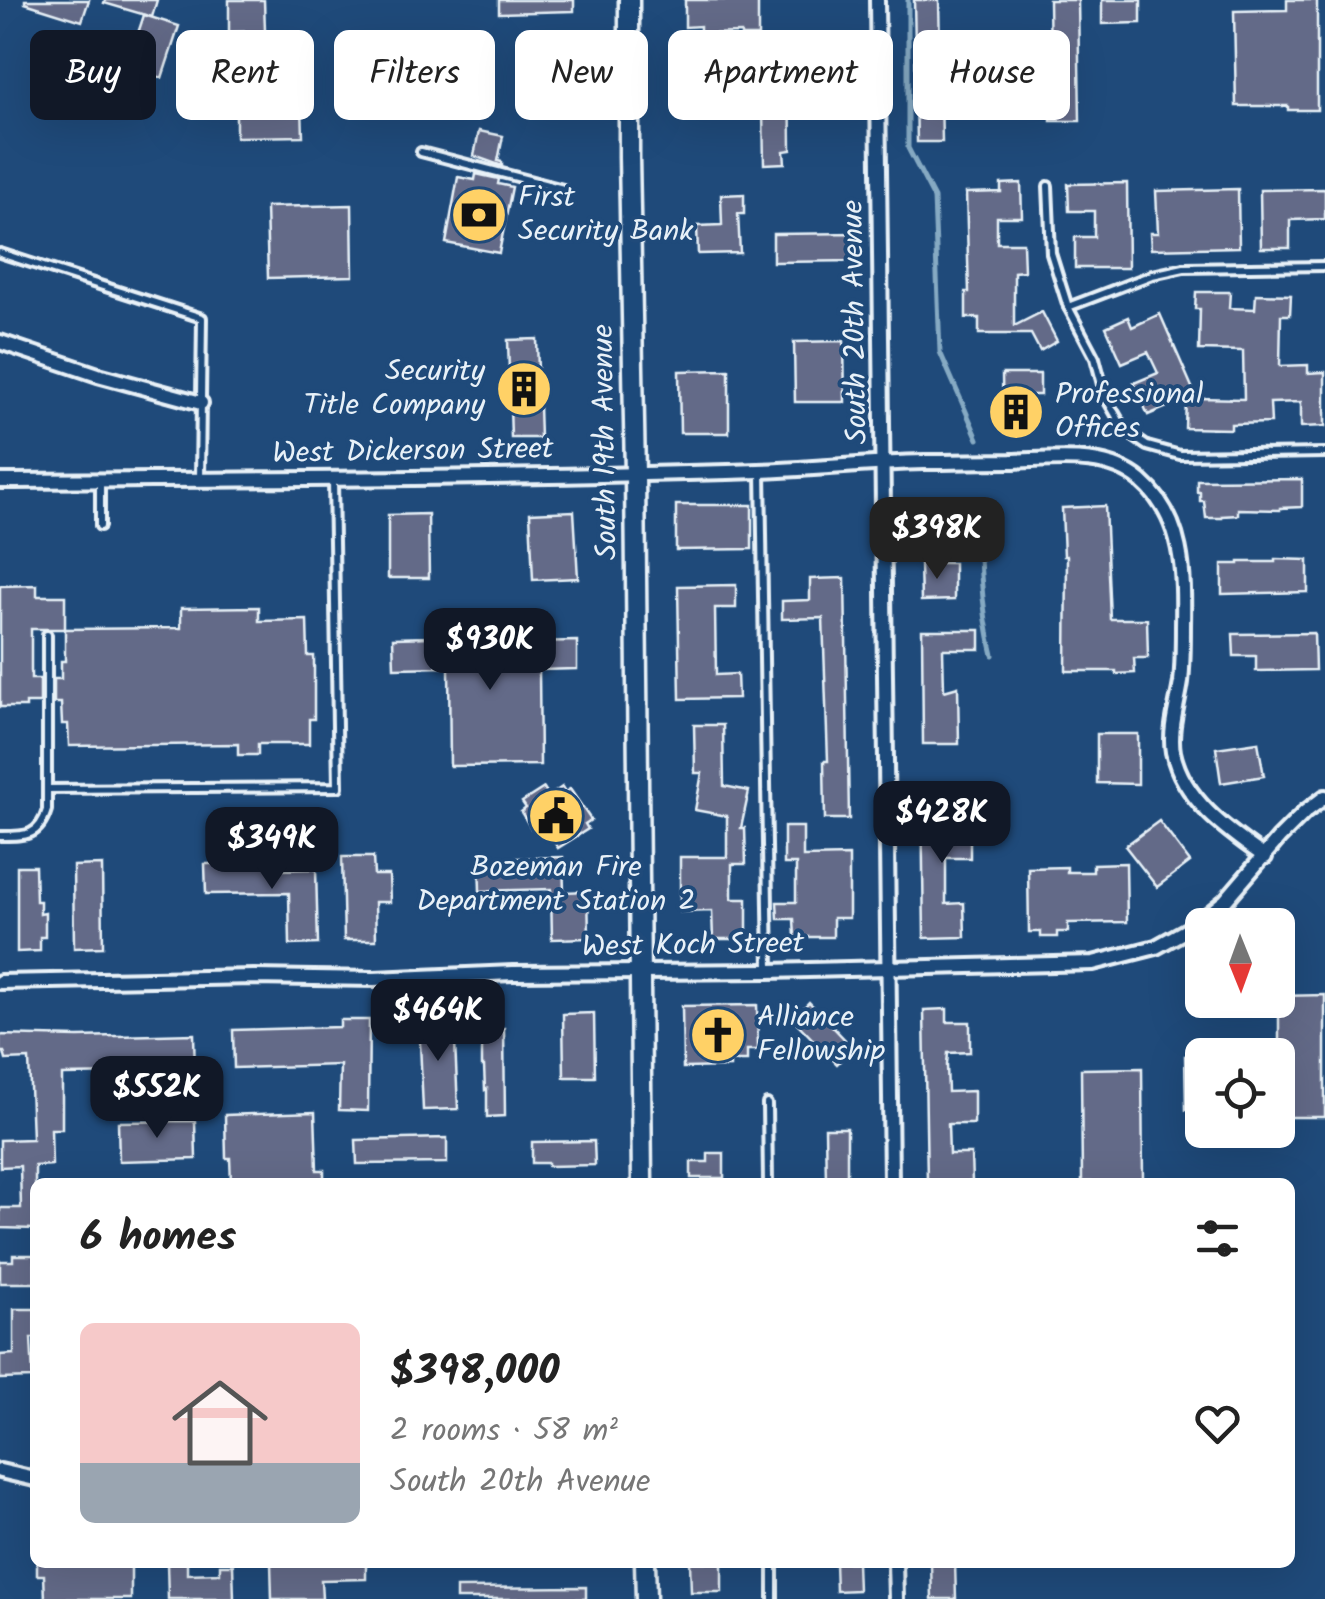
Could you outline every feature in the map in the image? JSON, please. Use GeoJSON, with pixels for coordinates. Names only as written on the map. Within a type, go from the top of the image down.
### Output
{"type":"FeatureCollection","features":[{"type":"Feature","properties":{"kind":"main road","name":"South 19th Avenue"},"geometry":{"type":"LineString","coordinates":[[629,0],[642,1178]]}},
{"type":"Feature","properties":{"kind":"main road"},"geometry":{"type":"LineString","coordinates":[[646,1568],[646,1599]]}},
{"type":"Feature","properties":{"kind":"street","name":"South 20th Avenue"},"geometry":{"type":"LineString","coordinates":[[877,0],[891,1178]]}},
{"type":"Feature","properties":{"kind":"street"},"geometry":{"type":"LineString","coordinates":[[0,342],[201,404]]}},
{"type":"Feature","properties":{"kind":"street","name":"West Dickerson Street"},"geometry":{"type":"LineString","coordinates":[[0,481],[333,480],[1092,460],[1125,470],[1140,480],[1162,504],[1177,536],[1184,590],[1182,668],[1173,739],[1177,763],[1187,784],[1221,826],[1265,857]]}},
{"type":"Feature","properties":{"kind":"street","name":"West Koch Street"},"geometry":{"type":"LineString","coordinates":[[0,982],[1093,963],[1156,947],[1194,926],[1225,902],[1279,838],[1325,797]]}},
{"type":"Feature","properties":{"kind":"street"},"geometry":{"type":"LineString","coordinates":[[0,1470],[30,1478]]}},
{"type":"Feature","properties":{"kind":"street"},"geometry":{"type":"LineString","coordinates":[[895,1568],[896,1599]]}},
{"type":"Feature","properties":{"kind":"lane"},"geometry":{"type":"LineString","coordinates":[[422,152],[563,189]]}},
{"type":"Feature","properties":{"kind":"lane"},"geometry":{"type":"LineString","coordinates":[[1048,186],[1052,253],[1068,307],[1095,358],[1104,396],[1125,431],[1147,446],[1180,455],[1325,454]]}},
{"type":"Feature","properties":{"kind":"lane"},"geometry":{"type":"LineString","coordinates":[[0,253],[202,318],[200,480]]}},
{"type":"Feature","properties":{"kind":"lane"},"geometry":{"type":"LineString","coordinates":[[1068,307],[1152,274],[1184,268],[1325,266]]}},
{"type":"Feature","properties":{"kind":"lane"},"geometry":{"type":"LineString","coordinates":[[761,471],[769,971]]}},
{"type":"Feature","properties":{"kind":"lane"},"geometry":{"type":"LineString","coordinates":[[100,480],[100,526]]}},
{"type":"Feature","properties":{"kind":"lane"},"geometry":{"type":"LineString","coordinates":[[47,789],[338,787],[333,480]]}},
{"type":"Feature","properties":{"kind":"lane"},"geometry":{"type":"LineString","coordinates":[[0,836],[26,836],[37,830],[47,810],[47,635]]}},
{"type":"Feature","properties":{"kind":"lane"},"geometry":{"type":"LineString","coordinates":[[767,1104],[768,1178]]}},
{"type":"Feature","properties":{"kind":"lane"},"geometry":{"type":"LineString","coordinates":[[773,1568],[773,1599]]}},
{"type":"Feature","properties":{"kind":"building"},"geometry":{"type":"Polygon","coordinates":[[[25,0],[89,0],[82,21],[25,0]]]}},
{"type":"Feature","properties":{"kind":"building"},"geometry":{"type":"Polygon","coordinates":[[[157,0],[152,17],[104,3],[157,0]]]}},
{"type":"Feature","properties":{"kind":"building"},"geometry":{"type":"Polygon","coordinates":[[[229,0],[264,0],[265,30],[229,30],[229,0]]]}},
{"type":"Feature","properties":{"kind":"building"},"geometry":{"type":"Polygon","coordinates":[[[499,0],[574,0],[574,11],[499,13],[499,0]]]}},
{"type":"Feature","properties":{"kind":"building"},"geometry":{"type":"Polygon","coordinates":[[[685,0],[758,0],[758,30],[685,27],[685,0]]]}},
{"type":"Feature","properties":{"kind":"building"},"geometry":{"type":"Polygon","coordinates":[[[914,0],[939,0],[940,30],[915,30],[914,0]]]}},
{"type":"Feature","properties":{"kind":"building"},"geometry":{"type":"Polygon","coordinates":[[[1049,0],[1078,0],[1080,121],[1051,121],[1070,120],[1070,30],[1049,30],[1049,0]]]}},
{"type":"Feature","properties":{"kind":"building"},"geometry":{"type":"Polygon","coordinates":[[[1102,0],[1141,0],[1141,23],[1102,24],[1102,0]]]}},
{"type":"Feature","properties":{"kind":"building"},"geometry":{"type":"Polygon","coordinates":[[[1287,0],[1317,0],[1317,110],[1236,106],[1234,11],[1287,10],[1287,0]]]}},
{"type":"Feature","properties":{"kind":"building"},"geometry":{"type":"Polygon","coordinates":[[[144,15],[179,26],[162,78],[156,76],[156,30],[139,30],[144,15]]]}},
{"type":"Feature","properties":{"kind":"building"},"geometry":{"type":"Polygon","coordinates":[[[236,120],[302,120],[303,136],[236,137],[236,120]]]}},
{"type":"Feature","properties":{"kind":"building"},"geometry":{"type":"Polygon","coordinates":[[[763,120],[791,120],[791,150],[784,151],[785,163],[764,164],[763,120]]]}},
{"type":"Feature","properties":{"kind":"building"},"geometry":{"type":"Polygon","coordinates":[[[917,120],[942,120],[942,142],[917,142],[917,120]]]}},
{"type":"Feature","properties":{"kind":"building"},"geometry":{"type":"Polygon","coordinates":[[[479,131],[503,136],[498,161],[502,166],[474,156],[479,131]]]}},
{"type":"Feature","properties":{"kind":"building","name":"First Security Bank"},"geometry":{"type":"Polygon","coordinates":[[[476,174],[499,179],[498,184],[512,187],[499,253],[446,243],[458,177],[475,180],[476,174]]]}},
{"type":"Feature","properties":{"kind":"building"},"geometry":{"type":"Polygon","coordinates":[[[1021,183],[1022,217],[997,217],[997,243],[1023,243],[1024,271],[1014,272],[1014,326],[1042,312],[1057,341],[1040,351],[1031,334],[979,334],[979,318],[966,318],[966,193],[1001,192],[1001,184],[1021,183]]]}},
{"type":"Feature","properties":{"kind":"building"},"geometry":{"type":"Polygon","coordinates":[[[1127,183],[1128,268],[1075,268],[1075,237],[1094,237],[1094,211],[1069,211],[1068,184],[1127,183]]]}},
{"type":"Feature","properties":{"kind":"building"},"geometry":{"type":"Polygon","coordinates":[[[1238,189],[1239,247],[1151,249],[1150,233],[1158,233],[1156,191],[1238,189]]]}},
{"type":"Feature","properties":{"kind":"building"},"geometry":{"type":"Polygon","coordinates":[[[1325,189],[1325,219],[1290,220],[1290,248],[1261,248],[1260,190],[1325,189]]]}},
{"type":"Feature","properties":{"kind":"building"},"geometry":{"type":"Polygon","coordinates":[[[744,194],[744,214],[738,214],[740,253],[698,254],[697,226],[722,225],[721,195],[744,194]]]}},
{"type":"Feature","properties":{"kind":"building"},"geometry":{"type":"Polygon","coordinates":[[[352,205],[353,276],[268,278],[266,207],[352,205]]]}},
{"type":"Feature","properties":{"kind":"building"},"geometry":{"type":"Polygon","coordinates":[[[860,233],[860,261],[773,262],[773,234],[860,233]]]}},
{"type":"Feature","properties":{"kind":"building"},"geometry":{"type":"Polygon","coordinates":[[[1196,292],[1230,292],[1229,308],[1255,309],[1256,294],[1291,295],[1290,315],[1281,315],[1280,366],[1308,365],[1308,373],[1325,372],[1325,426],[1301,427],[1301,402],[1270,403],[1271,423],[1231,424],[1231,429],[1185,428],[1186,399],[1148,415],[1134,383],[1158,373],[1148,352],[1122,363],[1106,327],[1128,317],[1132,327],[1160,314],[1198,401],[1244,399],[1243,351],[1199,350],[1200,309],[1195,309],[1196,292]]]}},
{"type":"Feature","properties":{"kind":"building","name":"Security Title Company"},"geometry":{"type":"Polygon","coordinates":[[[537,339],[540,438],[511,438],[508,340],[537,339]]]}},
{"type":"Feature","properties":{"kind":"building"},"geometry":{"type":"Polygon","coordinates":[[[844,341],[845,402],[795,402],[794,342],[844,341]]]}},
{"type":"Feature","properties":{"kind":"building"},"geometry":{"type":"Polygon","coordinates":[[[729,370],[729,433],[680,433],[679,371],[729,370]]]}},
{"type":"Feature","properties":{"kind":"building","name":"Professional Offices"},"geometry":{"type":"Polygon","coordinates":[[[1002,374],[1040,374],[1040,395],[1030,395],[1030,429],[1003,429],[1002,374]]]}},
{"type":"Feature","properties":{"kind":"building"},"geometry":{"type":"Polygon","coordinates":[[[1302,479],[1302,507],[1238,509],[1238,515],[1222,518],[1206,518],[1204,501],[1200,501],[1197,492],[1197,480],[1302,479]]]}},
{"type":"Feature","properties":{"kind":"building"},"geometry":{"type":"Polygon","coordinates":[[[676,505],[752,505],[752,549],[676,550],[676,505]]]}},
{"type":"Feature","properties":{"kind":"building"},"geometry":{"type":"Polygon","coordinates":[[[1105,506],[1110,619],[1147,619],[1148,658],[1134,658],[1135,673],[1066,671],[1067,556],[1062,508],[1105,506]]]}},
{"type":"Feature","properties":{"kind":"building"},"geometry":{"type":"Polygon","coordinates":[[[574,511],[578,578],[533,580],[530,513],[574,511]]]}},
{"type":"Feature","properties":{"kind":"building"},"geometry":{"type":"Polygon","coordinates":[[[428,514],[429,578],[388,578],[388,515],[428,514]]]}},
{"type":"Feature","properties":{"kind":"building"},"geometry":{"type":"Polygon","coordinates":[[[1308,560],[1308,592],[1222,594],[1222,564],[1308,560]]]}},
{"type":"Feature","properties":{"kind":"building"},"geometry":{"type":"Polygon","coordinates":[[[920,563],[954,563],[954,600],[921,601],[920,563]]]}},
{"type":"Feature","properties":{"kind":"building"},"geometry":{"type":"Polygon","coordinates":[[[845,578],[849,819],[825,819],[824,761],[828,761],[823,618],[782,619],[782,601],[810,600],[810,579],[845,578]]]}},
{"type":"Feature","properties":{"kind":"building"},"geometry":{"type":"Polygon","coordinates":[[[37,585],[37,596],[65,596],[65,629],[31,629],[31,679],[40,679],[40,703],[0,707],[0,586],[37,585]]]}},
{"type":"Feature","properties":{"kind":"building"},"geometry":{"type":"Polygon","coordinates":[[[736,585],[736,608],[715,608],[716,675],[737,674],[738,698],[680,699],[678,586],[736,585]]]}},
{"type":"Feature","properties":{"kind":"building"},"geometry":{"type":"Polygon","coordinates":[[[259,607],[259,621],[307,620],[308,656],[314,656],[314,719],[309,719],[309,744],[258,744],[258,755],[238,755],[238,744],[69,746],[68,724],[62,724],[61,703],[54,703],[54,679],[61,679],[61,661],[65,661],[65,629],[181,628],[181,608],[259,607]]]}},
{"type":"Feature","properties":{"kind":"building"},"geometry":{"type":"Polygon","coordinates":[[[922,630],[980,630],[980,649],[943,649],[944,691],[958,687],[959,744],[923,744],[922,630]]]}},
{"type":"Feature","properties":{"kind":"building"},"geometry":{"type":"Polygon","coordinates":[[[1314,633],[1315,670],[1256,671],[1256,656],[1234,656],[1233,634],[1314,633]]]}},
{"type":"Feature","properties":{"kind":"building"},"geometry":{"type":"Polygon","coordinates":[[[472,636],[472,643],[577,641],[577,669],[539,670],[540,765],[450,766],[449,667],[394,668],[393,638],[472,636]]]}},
{"type":"Feature","properties":{"kind":"building"},"geometry":{"type":"Polygon","coordinates":[[[694,725],[723,725],[724,786],[749,791],[741,828],[745,828],[746,864],[732,864],[732,899],[747,899],[747,939],[713,939],[712,911],[680,912],[680,857],[727,857],[727,816],[695,810],[702,773],[695,773],[694,725]]]}},
{"type":"Feature","properties":{"kind":"building"},"geometry":{"type":"Polygon","coordinates":[[[1097,734],[1138,734],[1138,784],[1097,783],[1097,734]]]}},
{"type":"Feature","properties":{"kind":"building"},"geometry":{"type":"Polygon","coordinates":[[[1258,742],[1264,776],[1221,783],[1216,748],[1258,742]]]}},
{"type":"Feature","properties":{"kind":"building","name":"Bozeman Fire Department Station 2"},"geometry":{"type":"Polygon","coordinates":[[[562,787],[565,792],[570,789],[591,820],[585,824],[588,829],[558,848],[541,822],[531,828],[521,812],[526,808],[522,802],[544,788],[549,796],[562,787]]]}},
{"type":"Feature","properties":{"kind":"building"},"geometry":{"type":"Polygon","coordinates":[[[959,796],[960,838],[970,838],[970,858],[946,858],[946,904],[964,903],[965,937],[924,938],[922,797],[959,796]]]}},
{"type":"Feature","properties":{"kind":"building"},"geometry":{"type":"Polygon","coordinates":[[[1159,821],[1190,862],[1157,887],[1125,846],[1159,821]]]}},
{"type":"Feature","properties":{"kind":"building"},"geometry":{"type":"Polygon","coordinates":[[[784,827],[803,827],[803,857],[849,856],[849,918],[833,918],[833,937],[795,937],[794,919],[778,919],[777,902],[796,902],[796,864],[784,864],[784,827]]]}},
{"type":"Feature","properties":{"kind":"building"},"geometry":{"type":"Polygon","coordinates":[[[342,857],[373,857],[374,875],[389,875],[390,902],[375,902],[376,940],[344,940],[342,857]]]}},
{"type":"Feature","properties":{"kind":"building"},"geometry":{"type":"Polygon","coordinates":[[[563,857],[564,892],[588,891],[589,938],[552,939],[551,889],[480,891],[479,859],[563,857]]]}},
{"type":"Feature","properties":{"kind":"building"},"geometry":{"type":"Polygon","coordinates":[[[280,863],[280,870],[316,869],[318,944],[290,945],[289,893],[206,894],[205,864],[280,863]]]}},
{"type":"Feature","properties":{"kind":"building"},"geometry":{"type":"Polygon","coordinates":[[[1126,863],[1127,922],[1068,923],[1068,932],[1057,932],[1057,937],[1029,932],[1028,868],[1067,867],[1067,872],[1093,872],[1093,864],[1126,863]]]}},
{"type":"Feature","properties":{"kind":"building"},"geometry":{"type":"Polygon","coordinates":[[[102,865],[103,947],[74,948],[73,866],[102,865]]]}},
{"type":"Feature","properties":{"kind":"building"},"geometry":{"type":"Polygon","coordinates":[[[17,866],[35,866],[36,901],[40,901],[40,914],[45,913],[45,937],[40,937],[40,951],[17,952],[17,866]]]}},
{"type":"Feature","properties":{"kind":"building"},"geometry":{"type":"Polygon","coordinates":[[[1325,995],[1325,1117],[1295,1117],[1295,1038],[1279,1038],[1279,1018],[1295,1018],[1295,996],[1325,995]]]}},
{"type":"Feature","properties":{"kind":"building"},"geometry":{"type":"Polygon","coordinates":[[[809,1002],[853,1048],[837,1064],[793,1019],[809,1002]]]}},
{"type":"Feature","properties":{"kind":"building"},"geometry":{"type":"Polygon","coordinates":[[[757,1005],[758,1050],[747,1050],[747,1061],[730,1061],[730,1067],[683,1068],[682,1006],[757,1005]]]}},
{"type":"Feature","properties":{"kind":"building"},"geometry":{"type":"Polygon","coordinates":[[[947,1009],[947,1022],[970,1022],[970,1052],[948,1053],[947,1065],[948,1092],[974,1091],[974,1124],[948,1124],[949,1154],[971,1154],[972,1178],[927,1178],[924,1010],[947,1009]]]}},
{"type":"Feature","properties":{"kind":"building"},"geometry":{"type":"Polygon","coordinates":[[[594,1013],[595,1077],[564,1077],[563,1014],[594,1013]]]}},
{"type":"Feature","properties":{"kind":"building"},"geometry":{"type":"Polygon","coordinates":[[[454,1019],[458,1109],[423,1110],[419,1020],[454,1019]]]}},
{"type":"Feature","properties":{"kind":"building"},"geometry":{"type":"Polygon","coordinates":[[[340,1020],[369,1020],[368,1111],[339,1110],[340,1065],[234,1068],[233,1030],[340,1027],[340,1020]]]}},
{"type":"Feature","properties":{"kind":"building"},"geometry":{"type":"Polygon","coordinates":[[[482,1028],[504,1028],[505,1116],[487,1117],[482,1028]]]}},
{"type":"Feature","properties":{"kind":"building"},"geometry":{"type":"Polygon","coordinates":[[[194,1034],[195,1073],[62,1075],[62,1129],[51,1129],[52,1165],[35,1166],[35,1178],[30,1178],[30,1229],[0,1228],[0,1208],[21,1208],[20,1166],[0,1167],[0,1140],[32,1139],[29,1059],[6,1060],[4,1052],[0,1052],[0,1035],[194,1034]]]}},
{"type":"Feature","properties":{"kind":"building"},"geometry":{"type":"Polygon","coordinates":[[[1142,1068],[1143,1178],[1082,1178],[1081,1069],[1142,1068]]]}},
{"type":"Feature","properties":{"kind":"building"},"geometry":{"type":"Polygon","coordinates":[[[315,1112],[317,1170],[324,1170],[324,1178],[231,1178],[225,1115],[315,1112]]]}},
{"type":"Feature","properties":{"kind":"building"},"geometry":{"type":"Polygon","coordinates":[[[195,1121],[196,1159],[119,1161],[118,1122],[195,1121]]]}},
{"type":"Feature","properties":{"kind":"building"},"geometry":{"type":"Polygon","coordinates":[[[825,1128],[847,1128],[847,1178],[826,1178],[825,1128]]]}},
{"type":"Feature","properties":{"kind":"building"},"geometry":{"type":"Polygon","coordinates":[[[447,1138],[447,1163],[357,1164],[356,1140],[447,1138]]]}},
{"type":"Feature","properties":{"kind":"building"},"geometry":{"type":"Polygon","coordinates":[[[594,1141],[595,1165],[532,1163],[532,1142],[594,1141]]]}},
{"type":"Feature","properties":{"kind":"building"},"geometry":{"type":"Polygon","coordinates":[[[708,1153],[724,1153],[724,1178],[691,1178],[691,1162],[708,1162],[708,1153]]]}},
{"type":"Feature","properties":{"kind":"building"},"geometry":{"type":"Polygon","coordinates":[[[13,1255],[30,1255],[30,1283],[0,1283],[0,1261],[13,1261],[13,1255]]]}},
{"type":"Feature","properties":{"kind":"building"},"geometry":{"type":"Polygon","coordinates":[[[14,1309],[30,1309],[30,1378],[0,1379],[0,1355],[14,1354],[14,1309]]]}},
{"type":"Feature","properties":{"kind":"building"},"geometry":{"type":"Polygon","coordinates":[[[37,1568],[131,1568],[131,1599],[45,1599],[44,1575],[37,1575],[37,1568]]]}},
{"type":"Feature","properties":{"kind":"building"},"geometry":{"type":"Polygon","coordinates":[[[167,1568],[187,1568],[187,1574],[220,1573],[220,1568],[233,1568],[234,1599],[168,1599],[167,1568]]]}},
{"type":"Feature","properties":{"kind":"building"},"geometry":{"type":"Polygon","coordinates":[[[271,1568],[366,1568],[366,1579],[321,1580],[322,1599],[272,1599],[271,1568]]]}},
{"type":"Feature","properties":{"kind":"building"},"geometry":{"type":"Polygon","coordinates":[[[690,1568],[722,1568],[722,1592],[691,1592],[690,1568]]]}},
{"type":"Feature","properties":{"kind":"building"},"geometry":{"type":"Polygon","coordinates":[[[835,1568],[857,1568],[858,1590],[836,1591],[835,1568]]]}},
{"type":"Feature","properties":{"kind":"building"},"geometry":{"type":"Polygon","coordinates":[[[931,1568],[955,1568],[956,1599],[932,1599],[931,1568]]]}},
{"type":"Feature","properties":{"kind":"building"},"geometry":{"type":"Polygon","coordinates":[[[586,1587],[586,1599],[456,1599],[456,1588],[586,1587]]]}},
{"type":"Feature","properties":{"kind":"waterway"},"geometry":{"type":"LineString","coordinates":[[908,0],[908,148],[934,198],[940,352],[978,439]]}},
{"type":"Feature","properties":{"kind":"waterway"},"geometry":{"type":"LineString","coordinates":[[979,499],[983,597],[993,655]]}},
{"type":"Feature","properties":{"kind":"place","name":"First Security Bank"},"geometry":{"type":"Point","coordinates":[479,215]}},
{"type":"Feature","properties":{"kind":"place","name":"Security Title Company"},"geometry":{"type":"Point","coordinates":[524,389]}},
{"type":"Feature","properties":{"kind":"place","name":"Professional Offices"},"geometry":{"type":"Point","coordinates":[1016,412]}},
{"type":"Feature","properties":{"kind":"place","name":"Bozeman Fire Department Station 2"},"geometry":{"type":"Point","coordinates":[556,816]}},
{"type":"Feature","properties":{"kind":"place","name":"Alliance Fellowship"},"geometry":{"type":"Point","coordinates":[718,1035]}}]}
